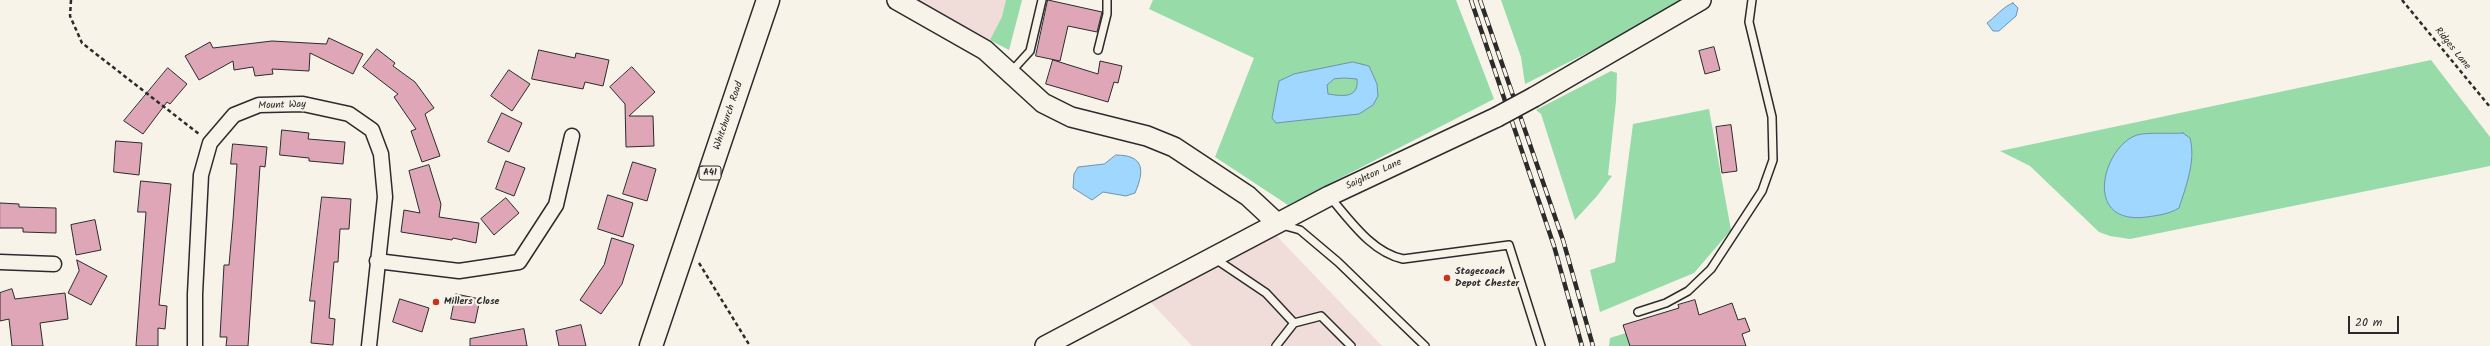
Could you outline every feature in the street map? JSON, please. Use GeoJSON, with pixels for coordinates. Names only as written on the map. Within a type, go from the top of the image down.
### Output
{"type":"FeatureCollection","features":[{"type":"Feature","properties":{"kind":"highway","name":"Whitchurch Road"},"geometry":{"type":"LineString","coordinates":[[651,346],[768,0]]}},
{"type":"Feature","properties":{"kind":"street"},"geometry":{"type":"LineString","coordinates":[[897,0],[985,50],[1043,103],[1071,117],[1147,136],[1174,147],[1248,196],[1278,223]]}},
{"type":"Feature","properties":{"kind":"street","name":"Saighton Lane"},"geometry":{"type":"LineString","coordinates":[[1045,346],[1329,196],[1497,117],[1701,0]]}},
{"type":"Feature","properties":{"kind":"street","name":"Mount Way"},"geometry":{"type":"LineString","coordinates":[[195,346],[195,294],[201,175],[210,143],[234,115],[259,105],[304,104],[349,114],[372,130],[381,154],[385,198],[369,346]]}},
{"type":"Feature","properties":{"kind":"street"},"geometry":{"type":"LineString","coordinates":[[377,261],[459,271],[519,262],[556,205],[572,136]]}},
{"type":"Feature","properties":{"kind":"street"},"geometry":{"type":"LineString","coordinates":[[0,262],[54,264]]}},
{"type":"Feature","properties":{"kind":"lane"},"geometry":{"type":"LineString","coordinates":[[1010,73],[1030,51],[1042,0]]}},
{"type":"Feature","properties":{"kind":"lane"},"geometry":{"type":"LineString","coordinates":[[1098,50],[1107,14],[1107,0]]}},
{"type":"Feature","properties":{"kind":"lane"},"geometry":{"type":"LineString","coordinates":[[1638,312],[1666,303],[1688,291],[1711,269],[1738,231],[1762,191],[1773,160],[1772,117],[1749,22],[1752,0]]}},
{"type":"Feature","properties":{"kind":"lane"},"geometry":{"type":"LineString","coordinates":[[1329,196],[1372,243],[1389,256],[1403,258],[1509,245],[1541,346]]}},
{"type":"Feature","properties":{"kind":"lane"},"geometry":{"type":"LineString","coordinates":[[1278,223],[1300,230],[1338,262],[1425,346]]}},
{"type":"Feature","properties":{"kind":"lane"},"geometry":{"type":"LineString","coordinates":[[1212,258],[1266,293],[1294,323]]}},
{"type":"Feature","properties":{"kind":"lane"},"geometry":{"type":"LineString","coordinates":[[1276,346],[1294,323],[1321,316],[1351,346]]}},
{"type":"Feature","properties":{"kind":"path"},"geometry":{"type":"LineString","coordinates":[[71,0],[70,16],[82,43],[210,143]]}},
{"type":"Feature","properties":{"kind":"path","name":"Ridges Lane"},"geometry":{"type":"LineString","coordinates":[[2402,0],[2490,108]]}},
{"type":"Feature","properties":{"kind":"path"},"geometry":{"type":"LineString","coordinates":[[683,252],[697,260],[750,346]]}},
{"type":"Feature","properties":{"kind":"shaded area"},"geometry":{"type":"Polygon","coordinates":[[[914,0],[1022,0],[1009,50],[914,0]]]}},
{"type":"Feature","properties":{"kind":"shaded area"},"geometry":{"type":"Polygon","coordinates":[[[1269,228],[1382,346],[1192,346],[1143,294],[1269,228]]]}},
{"type":"Feature","properties":{"kind":"green space"},"geometry":{"type":"Polygon","coordinates":[[[1006,0],[1022,0],[1009,50],[990,40],[1002,17],[1006,0]]]}},
{"type":"Feature","properties":{"kind":"green space"},"geometry":{"type":"Polygon","coordinates":[[[1153,0],[1456,0],[1494,99],[1288,205],[1215,157],[1254,58],[1149,9],[1153,0]]]}},
{"type":"Feature","properties":{"kind":"green space"},"geometry":{"type":"Polygon","coordinates":[[[1501,0],[1684,0],[1649,22],[1525,84],[1521,57],[1501,0]]]}},
{"type":"Feature","properties":{"kind":"green space"},"geometry":{"type":"Polygon","coordinates":[[[2431,60],[2490,137],[2490,166],[2130,239],[2110,236],[2099,232],[2030,166],[2000,151],[2431,60]]]}},
{"type":"Feature","properties":{"kind":"green space"},"geometry":{"type":"Polygon","coordinates":[[[1611,71],[1617,73],[1616,101],[1608,175],[1612,176],[1597,196],[1575,220],[1541,114],[1536,110],[1611,71]]]}},
{"type":"Feature","properties":{"kind":"green space"},"geometry":{"type":"Polygon","coordinates":[[[1709,109],[1731,230],[1694,273],[1600,312],[1590,270],[1615,262],[1633,124],[1709,109]]]}},
{"type":"Feature","properties":{"kind":"green space"},"geometry":{"type":"Polygon","coordinates":[[[1626,333],[1630,346],[1609,346],[1610,338],[1626,333]]]}},
{"type":"Feature","properties":{"kind":"water"},"geometry":{"type":"Polygon","coordinates":[[[2013,3],[2018,8],[2016,16],[1999,31],[1993,31],[1987,23],[2003,9],[2013,3]]]}},
{"type":"Feature","properties":{"kind":"water"},"geometry":{"type":"Polygon","coordinates":[[[1353,62],[1369,66],[1377,84],[1378,96],[1373,105],[1359,114],[1276,123],[1272,118],[1279,81],[1294,74],[1353,62]],[[1334,79],[1327,85],[1328,94],[1348,95],[1352,93],[1357,85],[1357,79],[1334,79]]]}},
{"type":"Feature","properties":{"kind":"water"},"geometry":{"type":"Polygon","coordinates":[[[2183,133],[2190,138],[2192,156],[2185,191],[2179,208],[2168,213],[2147,217],[2126,217],[2113,210],[2106,198],[2104,184],[2108,168],[2115,154],[2125,142],[2137,135],[2142,134],[2183,133]]]}},
{"type":"Feature","properties":{"kind":"water"},"geometry":{"type":"Polygon","coordinates":[[[1116,155],[1132,158],[1140,165],[1140,177],[1135,193],[1126,196],[1103,192],[1092,200],[1073,188],[1074,174],[1078,167],[1104,164],[1116,155]]]}},
{"type":"Feature","properties":{"kind":"building"},"geometry":{"type":"Polygon","coordinates":[[[1048,0],[1102,12],[1097,32],[1068,26],[1060,61],[1036,56],[1048,0]]]}},
{"type":"Feature","properties":{"kind":"building"},"geometry":{"type":"Polygon","coordinates":[[[329,38],[363,54],[353,74],[310,53],[309,71],[272,69],[273,74],[255,76],[253,67],[234,70],[233,61],[199,80],[185,56],[210,42],[213,48],[272,41],[326,44],[329,38]]]}},
{"type":"Feature","properties":{"kind":"building"},"geometry":{"type":"Polygon","coordinates":[[[1714,47],[1720,70],[1705,74],[1699,51],[1714,47]]]}},
{"type":"Feature","properties":{"kind":"building"},"geometry":{"type":"Polygon","coordinates":[[[377,49],[395,63],[393,66],[415,82],[434,108],[425,114],[440,156],[422,162],[411,131],[416,129],[394,97],[398,94],[363,67],[377,49]]]}},
{"type":"Feature","properties":{"kind":"building"},"geometry":{"type":"Polygon","coordinates":[[[539,50],[575,58],[576,53],[609,60],[603,86],[585,82],[583,89],[532,79],[539,50]]]}},
{"type":"Feature","properties":{"kind":"building"},"geometry":{"type":"Polygon","coordinates":[[[1053,60],[1098,74],[1100,61],[1122,66],[1118,83],[1114,82],[1108,102],[1046,84],[1053,60]]]}},
{"type":"Feature","properties":{"kind":"building"},"geometry":{"type":"Polygon","coordinates":[[[632,67],[655,92],[629,116],[653,116],[654,146],[626,147],[625,104],[610,87],[632,67]]]}},
{"type":"Feature","properties":{"kind":"building"},"geometry":{"type":"Polygon","coordinates":[[[168,68],[187,84],[170,104],[167,102],[143,134],[124,121],[168,68]]]}},
{"type":"Feature","properties":{"kind":"building"},"geometry":{"type":"Polygon","coordinates":[[[509,70],[530,84],[512,111],[491,96],[509,70]]]}},
{"type":"Feature","properties":{"kind":"building"},"geometry":{"type":"Polygon","coordinates":[[[502,113],[522,123],[509,152],[488,142],[502,113]]]}},
{"type":"Feature","properties":{"kind":"building"},"geometry":{"type":"Polygon","coordinates":[[[1731,125],[1737,171],[1722,173],[1716,127],[1731,125]]]}},
{"type":"Feature","properties":{"kind":"building"},"geometry":{"type":"Polygon","coordinates":[[[282,130],[309,133],[308,139],[345,142],[343,164],[309,161],[309,158],[280,155],[282,130]]]}},
{"type":"Feature","properties":{"kind":"building"},"geometry":{"type":"Polygon","coordinates":[[[116,141],[142,143],[139,175],[114,172],[116,141]]]}},
{"type":"Feature","properties":{"kind":"building"},"geometry":{"type":"Polygon","coordinates":[[[233,144],[267,147],[265,167],[260,166],[248,346],[226,346],[227,337],[220,337],[224,265],[229,265],[237,164],[231,164],[233,144]]]}},
{"type":"Feature","properties":{"kind":"building"},"geometry":{"type":"Polygon","coordinates":[[[506,161],[525,168],[514,196],[496,189],[506,161]]]}},
{"type":"Feature","properties":{"kind":"building"},"geometry":{"type":"Polygon","coordinates":[[[633,162],[656,169],[647,201],[623,194],[633,162]]]}},
{"type":"Feature","properties":{"kind":"building"},"geometry":{"type":"Polygon","coordinates":[[[429,165],[441,204],[439,217],[479,223],[476,243],[453,238],[452,240],[401,232],[404,210],[420,213],[409,171],[429,165]]]}},
{"type":"Feature","properties":{"kind":"building"},"geometry":{"type":"Polygon","coordinates":[[[141,181],[171,184],[159,305],[167,306],[165,329],[158,328],[158,346],[136,346],[146,212],[138,212],[141,181]]]}},
{"type":"Feature","properties":{"kind":"building"},"geometry":{"type":"Polygon","coordinates":[[[608,195],[633,203],[623,237],[598,229],[608,195]]]}},
{"type":"Feature","properties":{"kind":"building"},"geometry":{"type":"Polygon","coordinates":[[[322,197],[351,199],[349,229],[340,229],[338,262],[334,262],[329,318],[335,319],[333,345],[311,343],[315,301],[310,301],[322,197]]]}},
{"type":"Feature","properties":{"kind":"building"},"geometry":{"type":"Polygon","coordinates":[[[506,198],[519,213],[494,235],[481,219],[506,198]]]}},
{"type":"Feature","properties":{"kind":"building"},"geometry":{"type":"Polygon","coordinates":[[[0,203],[19,204],[19,207],[56,208],[56,233],[23,232],[23,228],[0,228],[0,203]]]}},
{"type":"Feature","properties":{"kind":"building"},"geometry":{"type":"Polygon","coordinates":[[[95,220],[101,250],[76,255],[71,225],[95,220]]]}},
{"type":"Feature","properties":{"kind":"building"},"geometry":{"type":"Polygon","coordinates":[[[612,238],[634,245],[622,284],[601,314],[580,300],[604,265],[612,238]]]}},
{"type":"Feature","properties":{"kind":"building"},"geometry":{"type":"Polygon","coordinates":[[[77,260],[107,276],[91,305],[68,293],[79,271],[77,260]]]}},
{"type":"Feature","properties":{"kind":"building"},"geometry":{"type":"Polygon","coordinates":[[[12,289],[15,299],[65,293],[68,319],[40,323],[43,346],[12,346],[9,319],[0,321],[0,293],[12,289]]]}},
{"type":"Feature","properties":{"kind":"building"},"geometry":{"type":"Polygon","coordinates":[[[456,294],[480,299],[475,323],[451,319],[456,294]]]}},
{"type":"Feature","properties":{"kind":"building"},"geometry":{"type":"Polygon","coordinates":[[[400,299],[429,308],[422,332],[393,322],[400,299]]]}},
{"type":"Feature","properties":{"kind":"building"},"geometry":{"type":"Polygon","coordinates":[[[1695,300],[1699,315],[1732,303],[1738,320],[1745,318],[1750,331],[1742,334],[1746,346],[1630,346],[1623,325],[1679,308],[1678,305],[1695,300]]]}},
{"type":"Feature","properties":{"kind":"building"},"geometry":{"type":"Polygon","coordinates":[[[581,325],[586,346],[559,346],[556,331],[581,325]]]}},
{"type":"Feature","properties":{"kind":"building"},"geometry":{"type":"Polygon","coordinates":[[[524,329],[527,346],[470,346],[470,339],[524,329]]]}},
{"type":"Feature","properties":{"kind":"railway"},"geometry":{"type":"LineString","coordinates":[[1471,0],[1554,246],[1582,346]]}},
{"type":"Feature","properties":{"kind":"railway"},"geometry":{"type":"LineString","coordinates":[[1480,0],[1563,240],[1593,346]]}},
{"type":"Feature","properties":{"kind":"place","name":"Stagecoach Depot Chester"},"geometry":{"type":"Point","coordinates":[1447,278]}},
{"type":"Feature","properties":{"kind":"place","name":"Millers Close"},"geometry":{"type":"Point","coordinates":[436,302]}}]}
